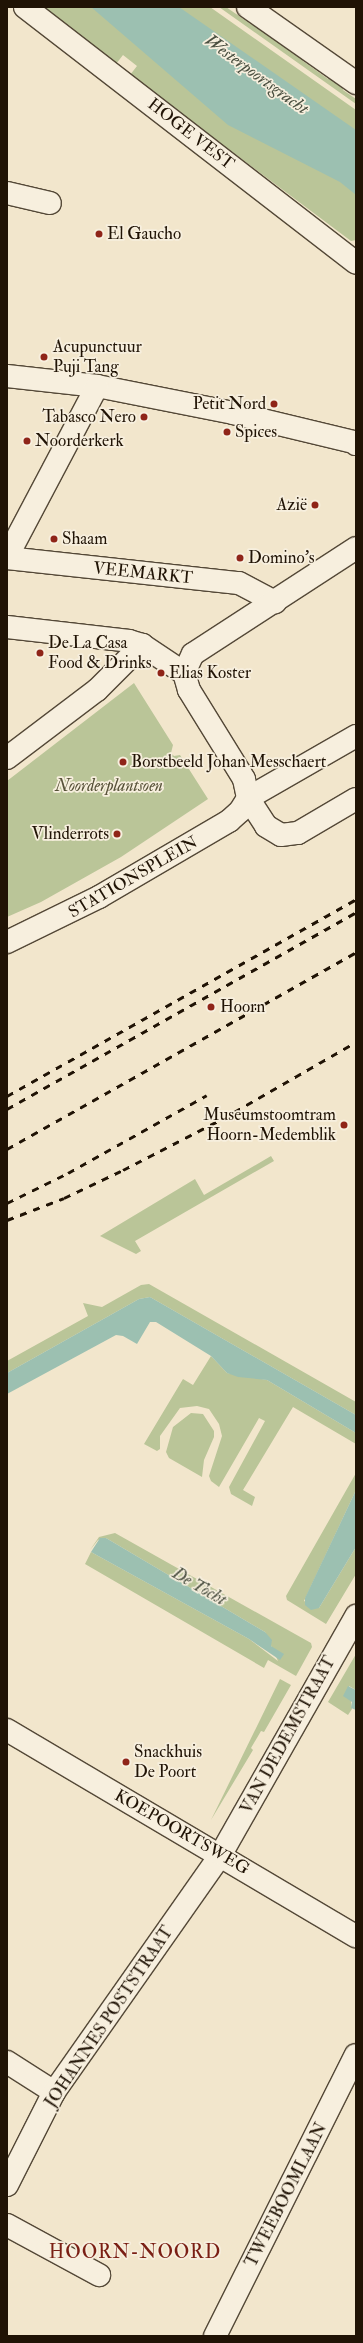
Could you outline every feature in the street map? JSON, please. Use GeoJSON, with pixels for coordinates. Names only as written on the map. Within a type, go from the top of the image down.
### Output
{"type":"FeatureCollection","features":[{"type":"Feature","properties":{"kind":"street","name":"HOGE VEST"},"geometry":{"type":"LineString","coordinates":[[26,7],[356,263]]}},
{"type":"Feature","properties":{"kind":"street"},"geometry":{"type":"LineString","coordinates":[[248,7],[356,83]]}},
{"type":"Feature","properties":{"kind":"street"},"geometry":{"type":"LineString","coordinates":[[7,193],[50,203]]}},
{"type":"Feature","properties":{"kind":"street"},"geometry":{"type":"LineString","coordinates":[[7,376],[97,386],[233,413],[354,442],[356,444]]}},
{"type":"Feature","properties":{"kind":"street"},"geometry":{"type":"LineString","coordinates":[[7,558],[97,386]]}},
{"type":"Feature","properties":{"kind":"street"},"geometry":{"type":"LineString","coordinates":[[184,673],[193,654],[356,548]]}},
{"type":"Feature","properties":{"kind":"street","name":"VEEMARKT"},"geometry":{"type":"LineString","coordinates":[[7,558],[239,583],[275,602]]}},
{"type":"Feature","properties":{"kind":"street"},"geometry":{"type":"LineString","coordinates":[[7,627],[129,641],[142,645],[184,673],[189,690],[244,779],[248,798],[266,826],[281,835],[298,833],[356,799]]}},
{"type":"Feature","properties":{"kind":"street"},"geometry":{"type":"LineString","coordinates":[[7,758],[97,690],[142,645]]}},
{"type":"Feature","properties":{"kind":"street"},"geometry":{"type":"LineString","coordinates":[[248,798],[356,736]]}},
{"type":"Feature","properties":{"kind":"street","name":"STATIONSPLEIN"},"geometry":{"type":"LineString","coordinates":[[7,942],[99,897],[224,824],[240,811],[248,798]]}},
{"type":"Feature","properties":{"kind":"street","name":"VAN DEDEMSTRAAT"},"geometry":{"type":"LineString","coordinates":[[220,1854],[356,1616]]}},
{"type":"Feature","properties":{"kind":"street","name":"KOEPOORTSWEG"},"geometry":{"type":"LineString","coordinates":[[7,1730],[220,1854],[356,1936]]}},
{"type":"Feature","properties":{"kind":"street","name":"JOHANNES POSTSTRAAT"},"geometry":{"type":"LineString","coordinates":[[7,2185],[54,2092],[220,1854]]}},
{"type":"Feature","properties":{"kind":"street","name":"TWEEBOOMLAAN"},"geometry":{"type":"LineString","coordinates":[[215,2336],[356,2055]]}},
{"type":"Feature","properties":{"kind":"street"},"geometry":{"type":"LineString","coordinates":[[7,2062],[54,2092]]}},
{"type":"Feature","properties":{"kind":"street"},"geometry":{"type":"LineString","coordinates":[[7,2225],[99,2275]]}},
{"type":"Feature","properties":{"kind":"green space"},"geometry":{"type":"Polygon","coordinates":[[[42,7],[210,7],[356,110],[356,240],[351,241],[130,75],[137,66],[123,55],[116,64],[42,7]]]}},
{"type":"Feature","properties":{"kind":"green space"},"geometry":{"type":"Polygon","coordinates":[[[219,7],[226,7],[252,25],[259,24],[302,54],[303,61],[328,79],[335,77],[342,83],[343,90],[356,99],[356,104],[219,7]]]}},
{"type":"Feature","properties":{"kind":"green space","name":"Noorderplantsoen"},"geometry":{"type":"Polygon","coordinates":[[[134,683],[173,745],[171,753],[174,756],[180,755],[208,799],[121,857],[41,902],[7,917],[7,781],[134,683]]]}},
{"type":"Feature","properties":{"kind":"green space"},"geometry":{"type":"Polygon","coordinates":[[[271,1156],[274,1161],[135,1241],[141,1251],[136,1254],[100,1236],[195,1179],[204,1195],[271,1156]]]}},
{"type":"Feature","properties":{"kind":"green space"},"geometry":{"type":"Polygon","coordinates":[[[149,1284],[356,1402],[356,1415],[150,1297],[139,1299],[7,1373],[7,1361],[88,1316],[83,1303],[102,1307],[141,1285],[149,1284]]]}},
{"type":"Feature","properties":{"kind":"green space"},"geometry":{"type":"Polygon","coordinates":[[[211,1356],[227,1373],[267,1380],[356,1433],[356,1444],[293,1407],[243,1490],[255,1497],[252,1506],[231,1494],[229,1487],[265,1421],[259,1418],[219,1487],[211,1481],[209,1476],[222,1436],[219,1424],[209,1409],[197,1406],[180,1408],[160,1436],[160,1449],[157,1451],[144,1444],[183,1379],[193,1385],[211,1356]]]}},
{"type":"Feature","properties":{"kind":"green space"},"geometry":{"type":"Polygon","coordinates":[[[191,1413],[203,1414],[214,1431],[214,1437],[204,1460],[202,1477],[169,1458],[166,1452],[173,1427],[191,1413]]]}},
{"type":"Feature","properties":{"kind":"green space"},"geometry":{"type":"Polygon","coordinates":[[[356,1473],[356,1490],[304,1601],[319,1608],[356,1547],[356,1574],[326,1624],[287,1600],[286,1596],[356,1473]]]}},
{"type":"Feature","properties":{"kind":"green space"},"geometry":{"type":"Polygon","coordinates":[[[115,1533],[311,1643],[312,1647],[296,1676],[268,1660],[264,1668],[85,1564],[91,1552],[249,1639],[278,1661],[265,1632],[106,1538],[98,1540],[90,1550],[99,1537],[115,1533]]]}},
{"type":"Feature","properties":{"kind":"green space"},"geometry":{"type":"Polygon","coordinates":[[[356,1654],[356,1690],[349,1686],[352,1709],[348,1715],[328,1702],[356,1654]]]}},
{"type":"Feature","properties":{"kind":"green space"},"geometry":{"type":"Polygon","coordinates":[[[280,1679],[291,1685],[264,1732],[261,1731],[251,1748],[253,1750],[211,1820],[280,1679]]]}},
{"type":"Feature","properties":{"kind":"water","name":"Westerpoortsgracht"},"geometry":{"type":"Polygon","coordinates":[[[91,7],[179,7],[356,130],[356,195],[340,182],[228,125],[91,7]]]}},
{"type":"Feature","properties":{"kind":"water"},"geometry":{"type":"Polygon","coordinates":[[[150,1297],[356,1415],[356,1433],[267,1380],[238,1377],[227,1373],[211,1356],[156,1322],[150,1322],[137,1344],[123,1336],[116,1335],[7,1394],[7,1373],[139,1299],[150,1297]]]}},
{"type":"Feature","properties":{"kind":"water"},"geometry":{"type":"Polygon","coordinates":[[[356,1490],[356,1547],[319,1608],[311,1610],[305,1605],[305,1598],[356,1490]]]}},
{"type":"Feature","properties":{"kind":"water"},"geometry":{"type":"Polygon","coordinates":[[[100,1538],[106,1538],[265,1632],[272,1640],[271,1646],[284,1654],[280,1660],[249,1639],[91,1552],[100,1538]]]}},
{"type":"Feature","properties":{"kind":"water"},"geometry":{"type":"Polygon","coordinates":[[[348,1686],[356,1690],[356,1710],[351,1708],[352,1702],[343,1696],[348,1686]]]}},
{"type":"Feature","properties":{"kind":"railway"},"geometry":{"type":"LineString","coordinates":[[7,1096],[356,899]]}},
{"type":"Feature","properties":{"kind":"railway"},"geometry":{"type":"LineString","coordinates":[[7,1109],[356,912]]}},
{"type":"Feature","properties":{"kind":"railway"},"geometry":{"type":"LineString","coordinates":[[7,1149],[356,952]]}},
{"type":"Feature","properties":{"kind":"railway"},"geometry":{"type":"LineString","coordinates":[[7,1220],[64,1198],[123,1170],[222,1119],[356,1042]]}},
{"type":"Feature","properties":{"kind":"railway"},"geometry":{"type":"LineString","coordinates":[[7,1203],[68,1173],[207,1095]]}},
{"type":"Feature","properties":{"kind":"place","name":"El Gaucho"},"geometry":{"type":"Point","coordinates":[99,234]}},
{"type":"Feature","properties":{"kind":"place","name":"Acupunctuur Puji Tang"},"geometry":{"type":"Point","coordinates":[44,357]}},
{"type":"Feature","properties":{"kind":"place","name":"Petit Nord"},"geometry":{"type":"Point","coordinates":[274,404]}},
{"type":"Feature","properties":{"kind":"place","name":"Tabasco Nero"},"geometry":{"type":"Point","coordinates":[144,417]}},
{"type":"Feature","properties":{"kind":"place","name":"Spices"},"geometry":{"type":"Point","coordinates":[227,432]}},
{"type":"Feature","properties":{"kind":"place","name":"Noorderkerk"},"geometry":{"type":"Point","coordinates":[27,441]}},
{"type":"Feature","properties":{"kind":"place","name":"Azië"},"geometry":{"type":"Point","coordinates":[315,505]}},
{"type":"Feature","properties":{"kind":"place","name":"Shaam"},"geometry":{"type":"Point","coordinates":[54,539]}},
{"type":"Feature","properties":{"kind":"place","name":"Domino's"},"geometry":{"type":"Point","coordinates":[240,558]}},
{"type":"Feature","properties":{"kind":"place","name":"De La Casa Food & Drinks"},"geometry":{"type":"Point","coordinates":[40,653]}},
{"type":"Feature","properties":{"kind":"place","name":"Elias Koster"},"geometry":{"type":"Point","coordinates":[161,673]}},
{"type":"Feature","properties":{"kind":"place","name":"Borstbeeld Johan Messchaert"},"geometry":{"type":"Point","coordinates":[123,762]}},
{"type":"Feature","properties":{"kind":"place","name":"Vlinderrots"},"geometry":{"type":"Point","coordinates":[117,834]}},
{"type":"Feature","properties":{"kind":"place","name":"Hoorn"},"geometry":{"type":"Point","coordinates":[211,1007]}},
{"type":"Feature","properties":{"kind":"place","name":"Museumstoomtram Hoorn-Medemblik"},"geometry":{"type":"Point","coordinates":[344,1125]}},
{"type":"Feature","properties":{"kind":"place","name":"Snackhuis De Poort"},"geometry":{"type":"Point","coordinates":[126,1762]}},
{"type":"Feature","properties":{"kind":"district","name":"HOORN-NOORD"},"geometry":{"type":"Point","coordinates":[135,2253]}},
{"type":"Feature","properties":{"kind":"water label","name":"De Tocht"},"geometry":{"type":"Point","coordinates":[199,1587]}}]}
